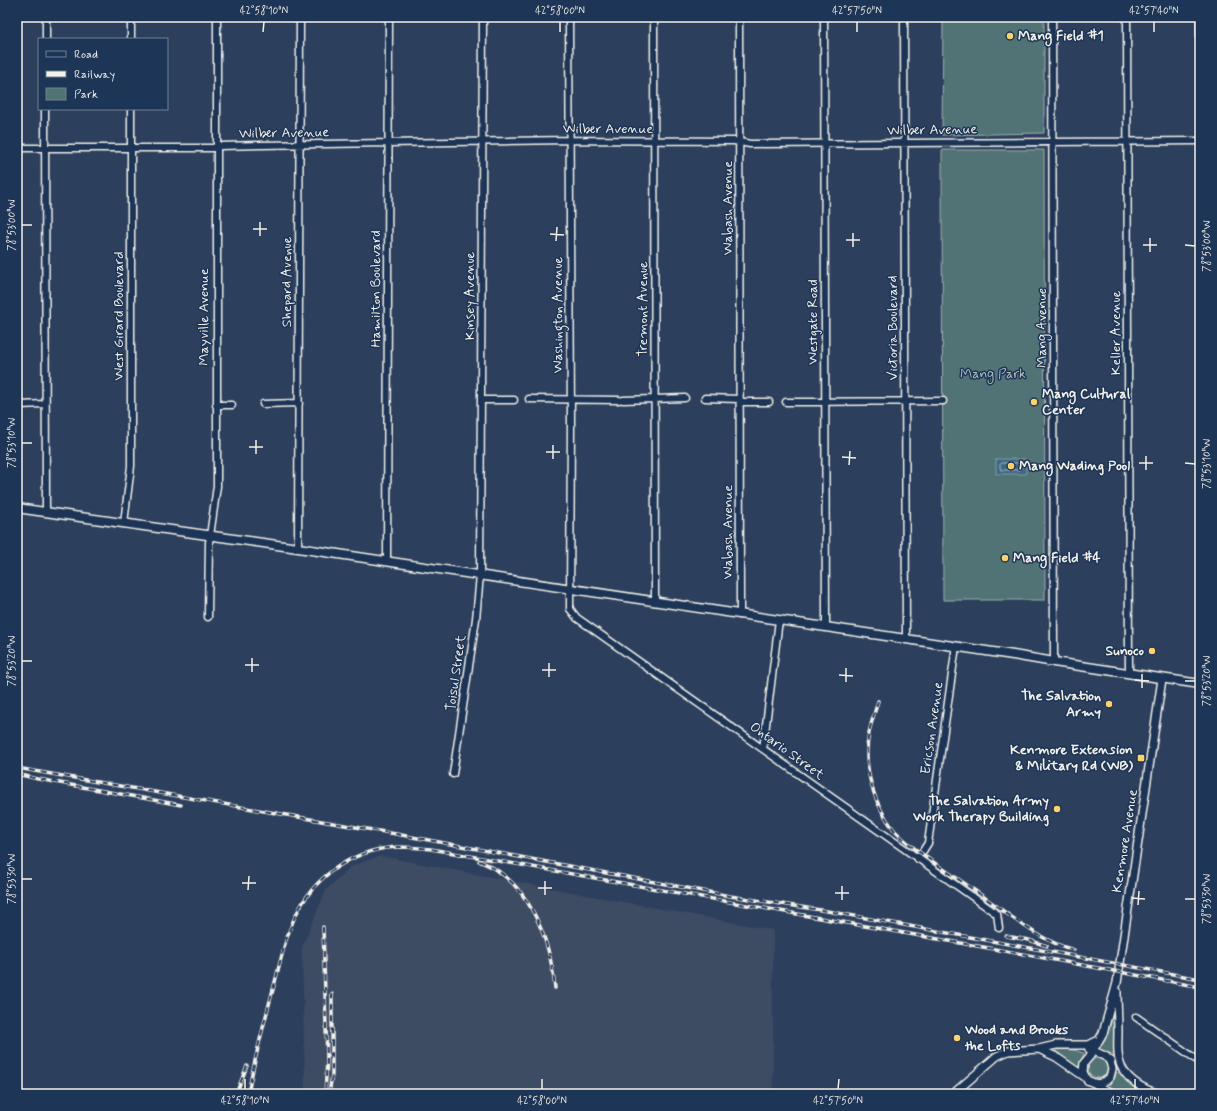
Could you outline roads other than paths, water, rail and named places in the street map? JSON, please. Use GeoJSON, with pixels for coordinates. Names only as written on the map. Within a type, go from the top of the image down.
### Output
{"type":"FeatureCollection","features":[{"type":"Feature","properties":{"kind":"main road"},"geometry":{"type":"LineString","coordinates":[[17,508],[387,561],[1200,684]]}},
{"type":"Feature","properties":{"kind":"street"},"geometry":{"type":"LineString","coordinates":[[46,17],[46,38]]}},
{"type":"Feature","properties":{"kind":"street"},"geometry":{"type":"LineString","coordinates":[[131,17],[131,38]]}},
{"type":"Feature","properties":{"kind":"street","name":"Mayville Avenue"},"geometry":{"type":"LineString","coordinates":[[208,617],[209,544],[217,486],[217,17]]}},
{"type":"Feature","properties":{"kind":"street","name":"Shepard Avenue"},"geometry":{"type":"LineString","coordinates":[[298,548],[300,17]]}},
{"type":"Feature","properties":{"kind":"street","name":"Hamilton Boulevard"},"geometry":{"type":"LineString","coordinates":[[387,561],[389,17]]}},
{"type":"Feature","properties":{"kind":"street","name":"Kinsey Avenue"},"geometry":{"type":"LineString","coordinates":[[480,575],[483,17]]}},
{"type":"Feature","properties":{"kind":"street","name":"Washington Avenue"},"geometry":{"type":"LineString","coordinates":[[569,17],[571,589]]}},
{"type":"Feature","properties":{"kind":"street","name":"Tremont Avenue"},"geometry":{"type":"LineString","coordinates":[[654,17],[655,602]]}},
{"type":"Feature","properties":{"kind":"street","name":"Wabash Avenue"},"geometry":{"type":"LineString","coordinates":[[739,17],[740,615]]}},
{"type":"Feature","properties":{"kind":"street","name":"Westgate Road"},"geometry":{"type":"LineString","coordinates":[[824,17],[826,627]]}},
{"type":"Feature","properties":{"kind":"street","name":"Victoria Boulevard"},"geometry":{"type":"LineString","coordinates":[[904,17],[906,639]]}},
{"type":"Feature","properties":{"kind":"street","name":"Mang Avenue"},"geometry":{"type":"LineString","coordinates":[[1052,17],[1054,662]]}},
{"type":"Feature","properties":{"kind":"street","name":"Keller Avenue"},"geometry":{"type":"LineString","coordinates":[[1127,17],[1129,674]]}},
{"type":"Feature","properties":{"kind":"street"},"geometry":{"type":"LineString","coordinates":[[1200,17],[1200,38]]}},
{"type":"Feature","properties":{"kind":"street"},"geometry":{"type":"LineString","coordinates":[[45,110],[46,512]]}},
{"type":"Feature","properties":{"kind":"street","name":"West Girard Boulevard"},"geometry":{"type":"LineString","coordinates":[[124,523],[131,466],[131,110]]}},
{"type":"Feature","properties":{"kind":"street","name":"Wilber Avenue"},"geometry":{"type":"LineString","coordinates":[[17,148],[216,148],[220,146],[570,140],[734,141],[750,144],[1127,140],[1200,141]]}},
{"type":"Feature","properties":{"kind":"street"},"geometry":{"type":"LineString","coordinates":[[529,399],[621,400],[685,398]]}},
{"type":"Feature","properties":{"kind":"street"},"geometry":{"type":"LineString","coordinates":[[705,398],[769,402]]}},
{"type":"Feature","properties":{"kind":"street"},"geometry":{"type":"LineString","coordinates":[[482,400],[514,400]]}},
{"type":"Feature","properties":{"kind":"street"},"geometry":{"type":"LineString","coordinates":[[786,402],[943,401]]}},
{"type":"Feature","properties":{"kind":"street"},"geometry":{"type":"LineString","coordinates":[[263,404],[299,403]]}},
{"type":"Feature","properties":{"kind":"street"},"geometry":{"type":"LineString","coordinates":[[19,405],[45,404]]}},
{"type":"Feature","properties":{"kind":"street"},"geometry":{"type":"LineString","coordinates":[[216,405],[232,405]]}},
{"type":"Feature","properties":{"kind":"street","name":"Toisul Street"},"geometry":{"type":"LineString","coordinates":[[453,774],[476,619],[480,575]]}},
{"type":"Feature","properties":{"kind":"street","name":"Ontario Street"},"geometry":{"type":"LineString","coordinates":[[571,589],[570,608],[577,618],[997,914],[999,928]]}},
{"type":"Feature","properties":{"kind":"street"},"geometry":{"type":"LineString","coordinates":[[763,749],[779,620]]}},
{"type":"Feature","properties":{"kind":"street","name":"Ericson Avenue"},"geometry":{"type":"LineString","coordinates":[[918,859],[928,843],[956,646]]}},
{"type":"Feature","properties":{"kind":"street","name":"Kenmore Avenue"},"geometry":{"type":"LineString","coordinates":[[956,1092],[997,1056],[1008,1051],[1039,1049],[1056,1045],[1091,1050],[1103,1033],[1108,1019],[1116,983],[1162,679]]}},
{"type":"Feature","properties":{"kind":"street","name":"Kenmore Avenue"},"geometry":{"type":"LineString","coordinates":[[1114,1063],[1118,1052],[1116,983]]}},
{"type":"Feature","properties":{"kind":"street"},"geometry":{"type":"LineString","coordinates":[[1136,1017],[1200,1062]]}},
{"type":"Feature","properties":{"kind":"street"},"geometry":{"type":"LineString","coordinates":[[1039,1049],[1056,1058],[1087,1080],[1110,1093],[1118,1094]]}},
{"type":"Feature","properties":{"kind":"street"},"geometry":{"type":"LineString","coordinates":[[1084,1077],[1084,1063],[1091,1050],[1114,1063],[1130,1079],[1141,1087],[1160,1094]]}},
{"type":"Feature","properties":{"kind":"street"},"geometry":{"type":"LineString","coordinates":[[1094,1083],[1107,1080],[1114,1063]]}},
{"type":"Feature","properties":{"kind":"street"},"geometry":{"type":"LineString","coordinates":[[956,1092],[966,1094]]}},
{"type":"Feature","properties":{"kind":"water","name":"Mang Wading Pool"},"geometry":{"type":"Polygon","coordinates":[[[996,459],[1026,459],[1026,474],[996,474],[996,459]]]}},
{"type":"Feature","properties":{"kind":"railway"},"geometry":{"type":"LineString","coordinates":[[878,701],[867,744],[868,767],[873,789],[881,810],[894,829],[905,841],[926,857],[1025,927],[1061,946],[1074,950]]}},
{"type":"Feature","properties":{"kind":"railway"},"geometry":{"type":"LineString","coordinates":[[17,768],[396,834],[730,896],[827,911],[1200,979]]}},
{"type":"Feature","properties":{"kind":"railway"},"geometry":{"type":"LineString","coordinates":[[17,774],[181,805]]}},
{"type":"Feature","properties":{"kind":"railway"},"geometry":{"type":"LineString","coordinates":[[248,1094],[260,1038],[282,954],[291,926],[299,909],[317,884],[341,864],[355,857],[384,848],[404,847],[431,849],[1200,987]]}},
{"type":"Feature","properties":{"kind":"railway"},"geometry":{"type":"LineString","coordinates":[[479,861],[496,870],[511,882],[524,897],[534,913],[548,950],[555,988]]}},
{"type":"Feature","properties":{"kind":"railway"},"geometry":{"type":"LineString","coordinates":[[323,927],[327,1060],[325,1094]]}},
{"type":"Feature","properties":{"kind":"railway"},"geometry":{"type":"LineString","coordinates":[[1006,936],[1029,940],[1047,946]]}},
{"type":"Feature","properties":{"kind":"railway"},"geometry":{"type":"LineString","coordinates":[[329,1094],[332,1075],[332,994]]}},
{"type":"Feature","properties":{"kind":"railway"},"geometry":{"type":"LineString","coordinates":[[236,1094],[247,1066]]}},
{"type":"Feature","properties":{"kind":"place","name":"Mang Field #1"},"geometry":{"type":"Point","coordinates":[1010,36]}},
{"type":"Feature","properties":{"kind":"place","name":"Mang Cultural Center"},"geometry":{"type":"Point","coordinates":[1034,402]}},
{"type":"Feature","properties":{"kind":"place","name":"Mang Wading Pool"},"geometry":{"type":"Point","coordinates":[1011,466]}},
{"type":"Feature","properties":{"kind":"place","name":"Mang Field #4"},"geometry":{"type":"Point","coordinates":[1005,558]}},
{"type":"Feature","properties":{"kind":"place","name":"Sunoco"},"geometry":{"type":"Point","coordinates":[1152,651]}},
{"type":"Feature","properties":{"kind":"place","name":"The Salvation Army"},"geometry":{"type":"Point","coordinates":[1109,704]}},
{"type":"Feature","properties":{"kind":"place","name":"Kenmore Extension & Military Rd (WB)"},"geometry":{"type":"Point","coordinates":[1141,758]}},
{"type":"Feature","properties":{"kind":"place","name":"The Salvation Army Work Therapy Building"},"geometry":{"type":"Point","coordinates":[1057,809]}},
{"type":"Feature","properties":{"kind":"place","name":"Wood and Brooks the Lofts"},"geometry":{"type":"Point","coordinates":[957,1038]}},
{"type":"Feature","properties":{"kind":"park label","name":"Mang Park"},"geometry":{"type":"Point","coordinates":[993,374]}}]}
